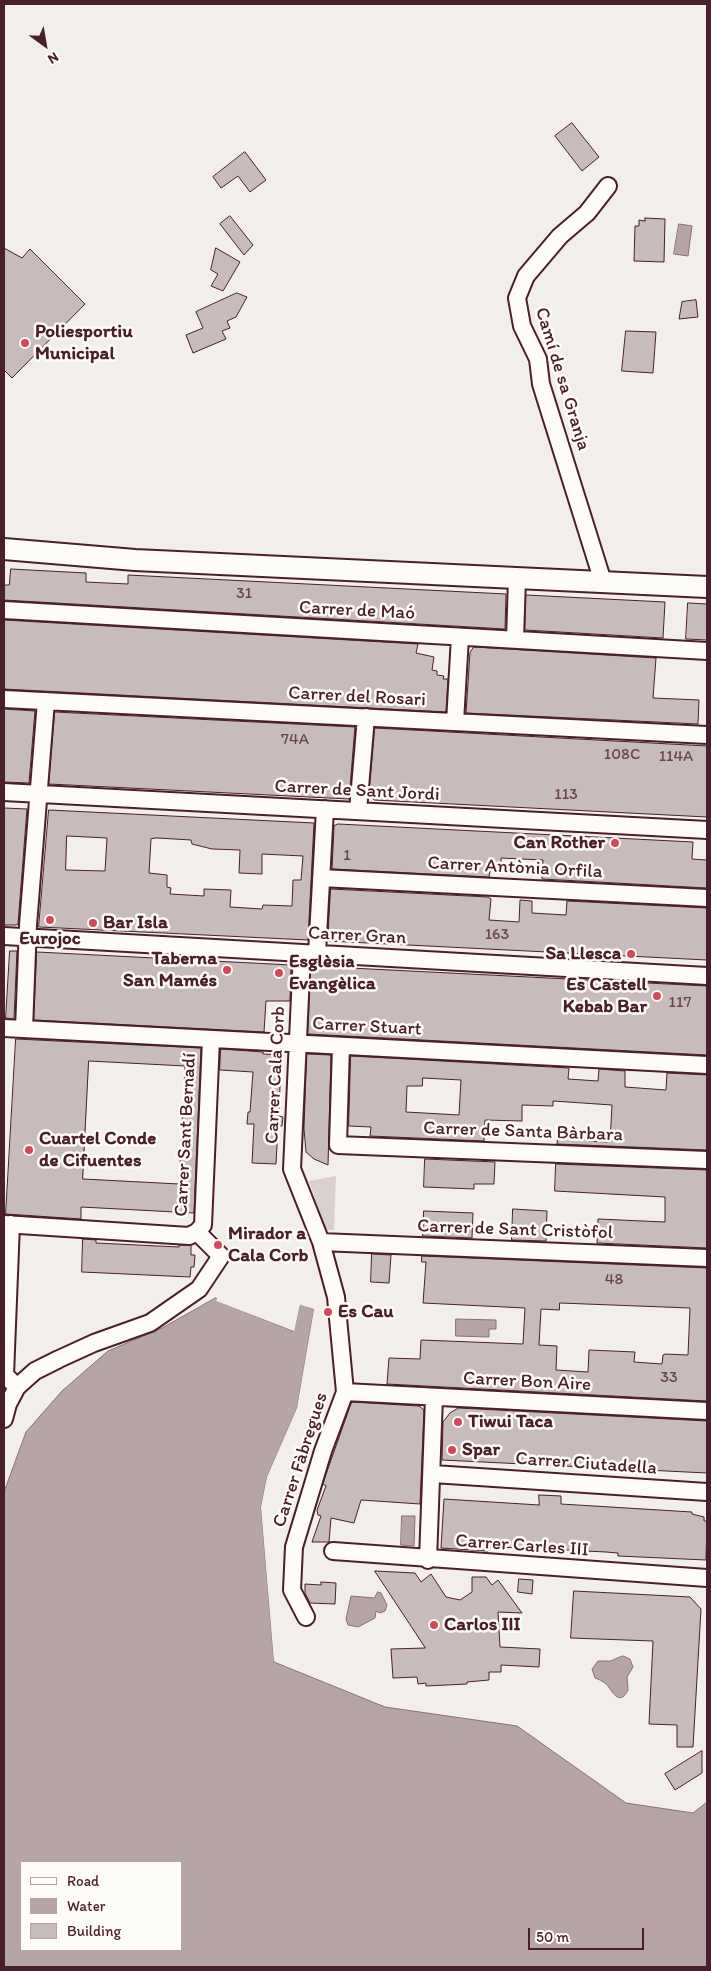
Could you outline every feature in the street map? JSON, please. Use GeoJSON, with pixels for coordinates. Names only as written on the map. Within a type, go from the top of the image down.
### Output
{"type":"FeatureCollection","features":[{"type":"Feature","properties":{"kind":"main road"},"geometry":{"type":"LineString","coordinates":[[4,549],[135,560],[707,587]]}},
{"type":"Feature","properties":{"kind":"street","name":"Camí de sa Granja"},"geometry":{"type":"LineString","coordinates":[[603,582],[542,384],[538,359],[522,326],[517,298],[526,276],[560,236],[587,213],[608,186]]}},
{"type":"Feature","properties":{"kind":"street"},"geometry":{"type":"LineString","coordinates":[[515,640],[517,578]]}},
{"type":"Feature","properties":{"kind":"street","name":"Carrer de Maó"},"geometry":{"type":"LineString","coordinates":[[4,610],[707,651]]}},
{"type":"Feature","properties":{"kind":"street"},"geometry":{"type":"LineString","coordinates":[[455,722],[460,637]]}},
{"type":"Feature","properties":{"kind":"street","name":"Carrer del Rosari"},"geometry":{"type":"LineString","coordinates":[[4,699],[707,735]]}},
{"type":"Feature","properties":{"kind":"street"},"geometry":{"type":"LineString","coordinates":[[24,1029],[28,937],[46,701]]}},
{"type":"Feature","properties":{"kind":"street"},"geometry":{"type":"LineString","coordinates":[[358,811],[366,718]]}},
{"type":"Feature","properties":{"kind":"street","name":"Carrer de Sant Jordi"},"geometry":{"type":"LineString","coordinates":[[4,792],[707,830]]}},
{"type":"Feature","properties":{"kind":"street","name":"Carrer Cala Corb"},"geometry":{"type":"LineString","coordinates":[[292,1169],[298,1043],[309,953],[321,878],[325,809]]}},
{"type":"Feature","properties":{"kind":"street","name":"Carrer Antònia Orfila"},"geometry":{"type":"LineString","coordinates":[[321,878],[707,898]]}},
{"type":"Feature","properties":{"kind":"street","name":"Carrer Gran"},"geometry":{"type":"LineString","coordinates":[[4,936],[707,976]]}},
{"type":"Feature","properties":{"kind":"street","name":"Carrer Stuart"},"geometry":{"type":"LineString","coordinates":[[4,1028],[707,1065]]}},
{"type":"Feature","properties":{"kind":"street","name":"Carrer Sant Bernadí"},"geometry":{"type":"LineString","coordinates":[[197,1232],[202,1225],[211,1039]]}},
{"type":"Feature","properties":{"kind":"street","name":"Carrer de Santa Bàrbara"},"geometry":{"type":"LineString","coordinates":[[341,1046],[338,1145],[707,1160]]}},
{"type":"Feature","properties":{"kind":"street","name":"Carrer Fàbregues"},"geometry":{"type":"LineString","coordinates":[[292,1169],[321,1242],[336,1297],[345,1392],[324,1451],[294,1547],[292,1590],[306,1617]]}},
{"type":"Feature","properties":{"kind":"street"},"geometry":{"type":"LineString","coordinates":[[4,1419],[8,1404],[16,1388],[36,1371],[94,1343],[150,1323],[199,1289],[221,1256],[197,1232],[189,1236],[7,1224],[5,1375],[16,1388]]}},
{"type":"Feature","properties":{"kind":"street","name":"Carrer de Sant Cristòfol"},"geometry":{"type":"LineString","coordinates":[[321,1242],[707,1258]]}},
{"type":"Feature","properties":{"kind":"street","name":"Carrer Bon Aire"},"geometry":{"type":"LineString","coordinates":[[345,1392],[707,1411]]}},
{"type":"Feature","properties":{"kind":"street"},"geometry":{"type":"LineString","coordinates":[[428,1560],[433,1474],[434,1398]]}},
{"type":"Feature","properties":{"kind":"street","name":"Carrer Ciutadella"},"geometry":{"type":"LineString","coordinates":[[433,1474],[707,1492]]}},
{"type":"Feature","properties":{"kind":"street","name":"Carrer Carles III"},"geometry":{"type":"LineString","coordinates":[[334,1551],[428,1560],[707,1578]]}},
{"type":"Feature","properties":{"kind":"shaded area"},"geometry":{"type":"Polygon","coordinates":[[[336,1176],[334,1230],[326,1230],[309,1181],[336,1176]]]}},
{"type":"Feature","properties":{"kind":"water"},"geometry":{"type":"Polygon","coordinates":[[[679,224],[692,226],[688,256],[674,254],[679,224]]]}},
{"type":"Feature","properties":{"kind":"water"},"geometry":{"type":"Polygon","coordinates":[[[216,1298],[217,1301],[293,1331],[300,1305],[314,1309],[297,1408],[267,1477],[261,1507],[274,1662],[385,1707],[517,1726],[626,1803],[693,1813],[707,1802],[707,1967],[4,1967],[4,1492],[26,1432],[62,1391],[108,1351],[162,1328],[216,1298]]]}},
{"type":"Feature","properties":{"kind":"water"},"geometry":{"type":"Polygon","coordinates":[[[456,1319],[496,1320],[496,1329],[489,1329],[489,1337],[456,1336],[456,1319]]]}},
{"type":"Feature","properties":{"kind":"water"},"geometry":{"type":"Polygon","coordinates":[[[402,1516],[415,1516],[414,1546],[401,1545],[402,1516]]]}},
{"type":"Feature","properties":{"kind":"water"},"geometry":{"type":"Polygon","coordinates":[[[378,1592],[381,1593],[387,1605],[385,1611],[380,1613],[376,1611],[375,1618],[358,1627],[348,1625],[346,1619],[351,1596],[374,1598],[378,1592]]]}},
{"type":"Feature","properties":{"kind":"water"},"geometry":{"type":"Polygon","coordinates":[[[623,1656],[630,1659],[633,1667],[627,1677],[628,1690],[622,1698],[619,1698],[605,1683],[595,1678],[592,1669],[598,1661],[610,1661],[623,1656]]]}},
{"type":"Feature","properties":{"kind":"pier"},"geometry":{"type":"Polygon","coordinates":[[[218,1296],[219,1299],[292,1328],[299,1302],[317,1308],[300,1409],[270,1478],[263,1507],[276,1656],[274,1662],[261,1507],[267,1477],[297,1408],[314,1309],[300,1305],[294,1331],[216,1301],[218,1296]]]}},
{"type":"Feature","properties":{"kind":"building"},"geometry":{"type":"Polygon","coordinates":[[[572,123],[599,157],[582,171],[555,136],[572,123]]]}},
{"type":"Feature","properties":{"kind":"building"},"geometry":{"type":"Polygon","coordinates":[[[245,152],[266,180],[250,192],[238,176],[221,188],[213,177],[245,152]]]}},
{"type":"Feature","properties":{"kind":"building"},"geometry":{"type":"Polygon","coordinates":[[[230,216],[253,245],[244,255],[220,224],[230,216]]]}},
{"type":"Feature","properties":{"kind":"building"},"geometry":{"type":"Polygon","coordinates":[[[645,218],[665,219],[664,262],[634,261],[635,226],[639,226],[639,220],[645,221],[645,218]]]}},
{"type":"Feature","properties":{"kind":"building","name":"Poliesportiu Municipal"},"geometry":{"type":"Polygon","coordinates":[[[4,248],[22,258],[30,249],[85,304],[12,378],[4,370],[4,248]]]}},
{"type":"Feature","properties":{"kind":"building"},"geometry":{"type":"Polygon","coordinates":[[[216,248],[240,262],[223,291],[211,286],[218,274],[211,270],[216,248]]]}},
{"type":"Feature","properties":{"kind":"building"},"geometry":{"type":"Polygon","coordinates":[[[237,293],[247,297],[236,317],[227,321],[230,328],[222,331],[226,339],[193,353],[186,335],[203,328],[196,312],[237,293]]]}},
{"type":"Feature","properties":{"kind":"building"},"geometry":{"type":"Polygon","coordinates":[[[696,300],[698,317],[679,319],[682,302],[696,300]]]}},
{"type":"Feature","properties":{"kind":"building"},"geometry":{"type":"Polygon","coordinates":[[[626,331],[656,332],[653,373],[622,371],[626,331]]]}},
{"type":"Feature","properties":{"kind":"building"},"geometry":{"type":"Polygon","coordinates":[[[11,569],[86,573],[86,582],[128,584],[128,575],[506,594],[505,629],[4,600],[4,585],[9,585],[11,569]]]}},
{"type":"Feature","properties":{"kind":"building"},"geometry":{"type":"Polygon","coordinates":[[[526,595],[665,602],[663,638],[525,630],[526,595]]]}},
{"type":"Feature","properties":{"kind":"building"},"geometry":{"type":"Polygon","coordinates":[[[688,603],[707,604],[707,640],[686,639],[688,603]]]}},
{"type":"Feature","properties":{"kind":"building"},"geometry":{"type":"Polygon","coordinates":[[[4,620],[418,644],[416,653],[434,657],[432,670],[437,671],[437,675],[444,676],[443,679],[448,679],[446,712],[4,689],[4,620]]]}},
{"type":"Feature","properties":{"kind":"building"},"geometry":{"type":"Polygon","coordinates":[[[474,647],[656,658],[653,698],[699,700],[698,724],[466,713],[470,653],[474,647]]]}},
{"type":"Feature","properties":{"kind":"building"},"geometry":{"type":"Polygon","coordinates":[[[4,709],[35,711],[29,783],[4,782],[4,709]]]}},
{"type":"Feature","properties":{"kind":"building"},"geometry":{"type":"Polygon","coordinates":[[[55,712],[355,727],[349,799],[49,784],[55,712]]]}},
{"type":"Feature","properties":{"kind":"building"},"geometry":{"type":"Polygon","coordinates":[[[375,728],[707,746],[707,817],[374,800],[369,795],[375,728]]]}},
{"type":"Feature","properties":{"kind":"building"},"geometry":{"type":"Polygon","coordinates":[[[4,808],[27,809],[18,924],[16,925],[4,925],[4,808]]]}},
{"type":"Feature","properties":{"kind":"building"},"geometry":{"type":"Polygon","coordinates":[[[49,810],[314,823],[308,940],[39,927],[49,810]],[[67,836],[66,870],[105,871],[107,838],[67,836]],[[151,839],[149,873],[167,875],[167,887],[171,888],[170,894],[204,896],[204,889],[231,890],[230,907],[262,909],[263,905],[292,906],[293,880],[301,880],[303,856],[262,854],[262,874],[239,873],[240,850],[212,849],[192,844],[191,840],[151,839]]]}},
{"type":"Feature","properties":{"kind":"building"},"geometry":{"type":"Polygon","coordinates":[[[338,824],[693,842],[692,859],[707,860],[707,888],[542,879],[543,860],[501,858],[501,866],[491,865],[489,877],[332,869],[334,826],[338,824]]]}},
{"type":"Feature","properties":{"kind":"building"},"geometry":{"type":"Polygon","coordinates":[[[331,889],[488,897],[491,899],[489,920],[519,922],[520,900],[532,901],[532,913],[566,915],[567,901],[707,908],[707,960],[328,941],[331,889]]]}},
{"type":"Feature","properties":{"kind":"building"},"geometry":{"type":"Polygon","coordinates":[[[10,951],[17,951],[14,1019],[6,1018],[10,951]]]}},
{"type":"Feature","properties":{"kind":"building"},"geometry":{"type":"Polygon","coordinates":[[[37,952],[291,965],[290,1001],[266,1001],[264,1032],[34,1020],[37,952]]]}},
{"type":"Feature","properties":{"kind":"building"},"geometry":{"type":"Polygon","coordinates":[[[311,966],[707,986],[707,1055],[308,1034],[311,966]]]}},
{"type":"Feature","properties":{"kind":"building"},"geometry":{"type":"Polygon","coordinates":[[[16,1039],[201,1048],[194,1213],[81,1207],[81,1219],[6,1214],[16,1039]],[[89,1061],[83,1179],[179,1184],[185,1066],[89,1061]]]}},
{"type":"Feature","properties":{"kind":"building"},"geometry":{"type":"Polygon","coordinates":[[[221,1049],[281,1055],[279,1116],[283,1117],[282,1126],[278,1126],[276,1164],[252,1163],[254,1124],[247,1124],[248,1112],[250,1112],[253,1072],[220,1070],[221,1049]]]}},
{"type":"Feature","properties":{"kind":"building"},"geometry":{"type":"Polygon","coordinates":[[[307,1054],[331,1055],[328,1165],[314,1159],[306,1152],[304,1129],[307,1054]]]}},
{"type":"Feature","properties":{"kind":"building"},"geometry":{"type":"Polygon","coordinates":[[[351,1056],[569,1068],[568,1079],[598,1081],[599,1069],[625,1071],[625,1087],[666,1090],[667,1073],[707,1075],[707,1150],[557,1144],[558,1130],[586,1132],[586,1141],[610,1142],[612,1105],[553,1101],[553,1106],[522,1105],[522,1121],[485,1120],[484,1141],[370,1136],[371,1127],[349,1126],[351,1056]],[[423,1078],[422,1086],[407,1086],[406,1112],[459,1115],[461,1080],[423,1078]]]}},
{"type":"Feature","properties":{"kind":"building"},"geometry":{"type":"Polygon","coordinates":[[[425,1159],[495,1162],[494,1184],[474,1184],[474,1189],[424,1187],[425,1159]]]}},
{"type":"Feature","properties":{"kind":"building"},"geometry":{"type":"Polygon","coordinates":[[[556,1164],[707,1170],[707,1248],[597,1243],[598,1219],[665,1222],[665,1197],[555,1191],[556,1164]]]}},
{"type":"Feature","properties":{"kind":"building"},"geometry":{"type":"Polygon","coordinates":[[[513,1209],[547,1211],[546,1241],[512,1240],[513,1209]]]}},
{"type":"Feature","properties":{"kind":"building"},"geometry":{"type":"Polygon","coordinates":[[[424,1211],[473,1213],[472,1238],[423,1236],[424,1211]]]}},
{"type":"Feature","properties":{"kind":"building"},"geometry":{"type":"Polygon","coordinates":[[[83,1239],[96,1240],[96,1243],[179,1247],[179,1245],[191,1245],[191,1255],[195,1255],[194,1267],[191,1267],[190,1277],[82,1272],[83,1239]]]}},
{"type":"Feature","properties":{"kind":"building"},"geometry":{"type":"Polygon","coordinates":[[[372,1254],[391,1255],[389,1283],[371,1282],[372,1254]]]}},
{"type":"Feature","properties":{"kind":"building"},"geometry":{"type":"Polygon","coordinates":[[[422,1256],[707,1268],[707,1401],[387,1384],[389,1358],[420,1359],[421,1340],[523,1344],[525,1308],[423,1303],[426,1262],[422,1262],[422,1256]],[[560,1303],[559,1310],[541,1309],[539,1345],[557,1346],[556,1370],[588,1372],[589,1350],[635,1352],[634,1362],[662,1364],[663,1355],[665,1354],[688,1355],[690,1308],[560,1303]]]}},
{"type":"Feature","properties":{"kind":"building"},"geometry":{"type":"Polygon","coordinates":[[[352,1402],[419,1406],[424,1410],[420,1504],[361,1500],[354,1523],[331,1518],[329,1542],[312,1542],[321,1516],[318,1515],[317,1510],[326,1486],[323,1484],[352,1402]]]}},
{"type":"Feature","properties":{"kind":"building"},"geometry":{"type":"Polygon","coordinates":[[[459,1408],[707,1421],[707,1473],[442,1460],[443,1422],[450,1413],[459,1408]]]}},
{"type":"Feature","properties":{"kind":"building"},"geometry":{"type":"Polygon","coordinates":[[[539,1495],[561,1496],[561,1504],[692,1512],[692,1514],[704,1517],[704,1521],[707,1521],[706,1560],[618,1556],[618,1553],[526,1548],[489,1547],[488,1551],[441,1548],[444,1499],[539,1505],[539,1495]]]}},
{"type":"Feature","properties":{"kind":"building"},"geometry":{"type":"Polygon","coordinates":[[[375,1571],[415,1573],[421,1582],[431,1574],[446,1597],[460,1600],[472,1592],[472,1577],[486,1577],[492,1585],[498,1580],[522,1613],[498,1612],[500,1647],[540,1649],[539,1667],[501,1665],[501,1672],[489,1672],[489,1680],[467,1682],[467,1684],[426,1686],[426,1683],[418,1684],[417,1677],[393,1678],[391,1649],[425,1648],[375,1571]]]}},
{"type":"Feature","properties":{"kind":"building"},"geometry":{"type":"Polygon","coordinates":[[[519,1579],[533,1580],[532,1594],[518,1592],[519,1579]]]}},
{"type":"Feature","properties":{"kind":"building"},"geometry":{"type":"Polygon","coordinates":[[[321,1582],[336,1583],[335,1604],[310,1603],[305,1593],[305,1584],[321,1585],[321,1582]]]}},
{"type":"Feature","properties":{"kind":"building"},"geometry":{"type":"Polygon","coordinates":[[[574,1591],[690,1597],[701,1609],[693,1747],[677,1747],[677,1725],[649,1724],[653,1641],[571,1638],[574,1591]]]}},
{"type":"Feature","properties":{"kind":"building"},"geometry":{"type":"Polygon","coordinates":[[[702,1751],[702,1773],[675,1790],[665,1774],[702,1751]]]}},
{"type":"Feature","properties":{"kind":"place","name":"Poliesportiu Municipal"},"geometry":{"type":"Point","coordinates":[25,343]}},
{"type":"Feature","properties":{"kind":"place","name":"Can Rother"},"geometry":{"type":"Point","coordinates":[615,843]}},
{"type":"Feature","properties":{"kind":"place","name":"Eurojoc"},"geometry":{"type":"Point","coordinates":[50,920]}},
{"type":"Feature","properties":{"kind":"place","name":"Bar Isla"},"geometry":{"type":"Point","coordinates":[93,923]}},
{"type":"Feature","properties":{"kind":"place","name":"Sa Llesca"},"geometry":{"type":"Point","coordinates":[631,954]}},
{"type":"Feature","properties":{"kind":"place","name":"Taberna San Mamés"},"geometry":{"type":"Point","coordinates":[227,970]}},
{"type":"Feature","properties":{"kind":"place","name":"Esglèsia Evangèlica"},"geometry":{"type":"Point","coordinates":[279,973]}},
{"type":"Feature","properties":{"kind":"place","name":"Es Castell Kebab Bar"},"geometry":{"type":"Point","coordinates":[657,996]}},
{"type":"Feature","properties":{"kind":"place","name":"Cuartel Conde de Cifuentes"},"geometry":{"type":"Point","coordinates":[29,1150]}},
{"type":"Feature","properties":{"kind":"place","name":"Mirador a Cala Corb"},"geometry":{"type":"Point","coordinates":[218,1245]}},
{"type":"Feature","properties":{"kind":"place","name":"Es Cau"},"geometry":{"type":"Point","coordinates":[328,1312]}},
{"type":"Feature","properties":{"kind":"place","name":"Tiwui Taca"},"geometry":{"type":"Point","coordinates":[458,1422]}},
{"type":"Feature","properties":{"kind":"place","name":"Spar"},"geometry":{"type":"Point","coordinates":[452,1450]}},
{"type":"Feature","properties":{"kind":"place","name":"Carlos III"},"geometry":{"type":"Point","coordinates":[434,1625]}}]}
